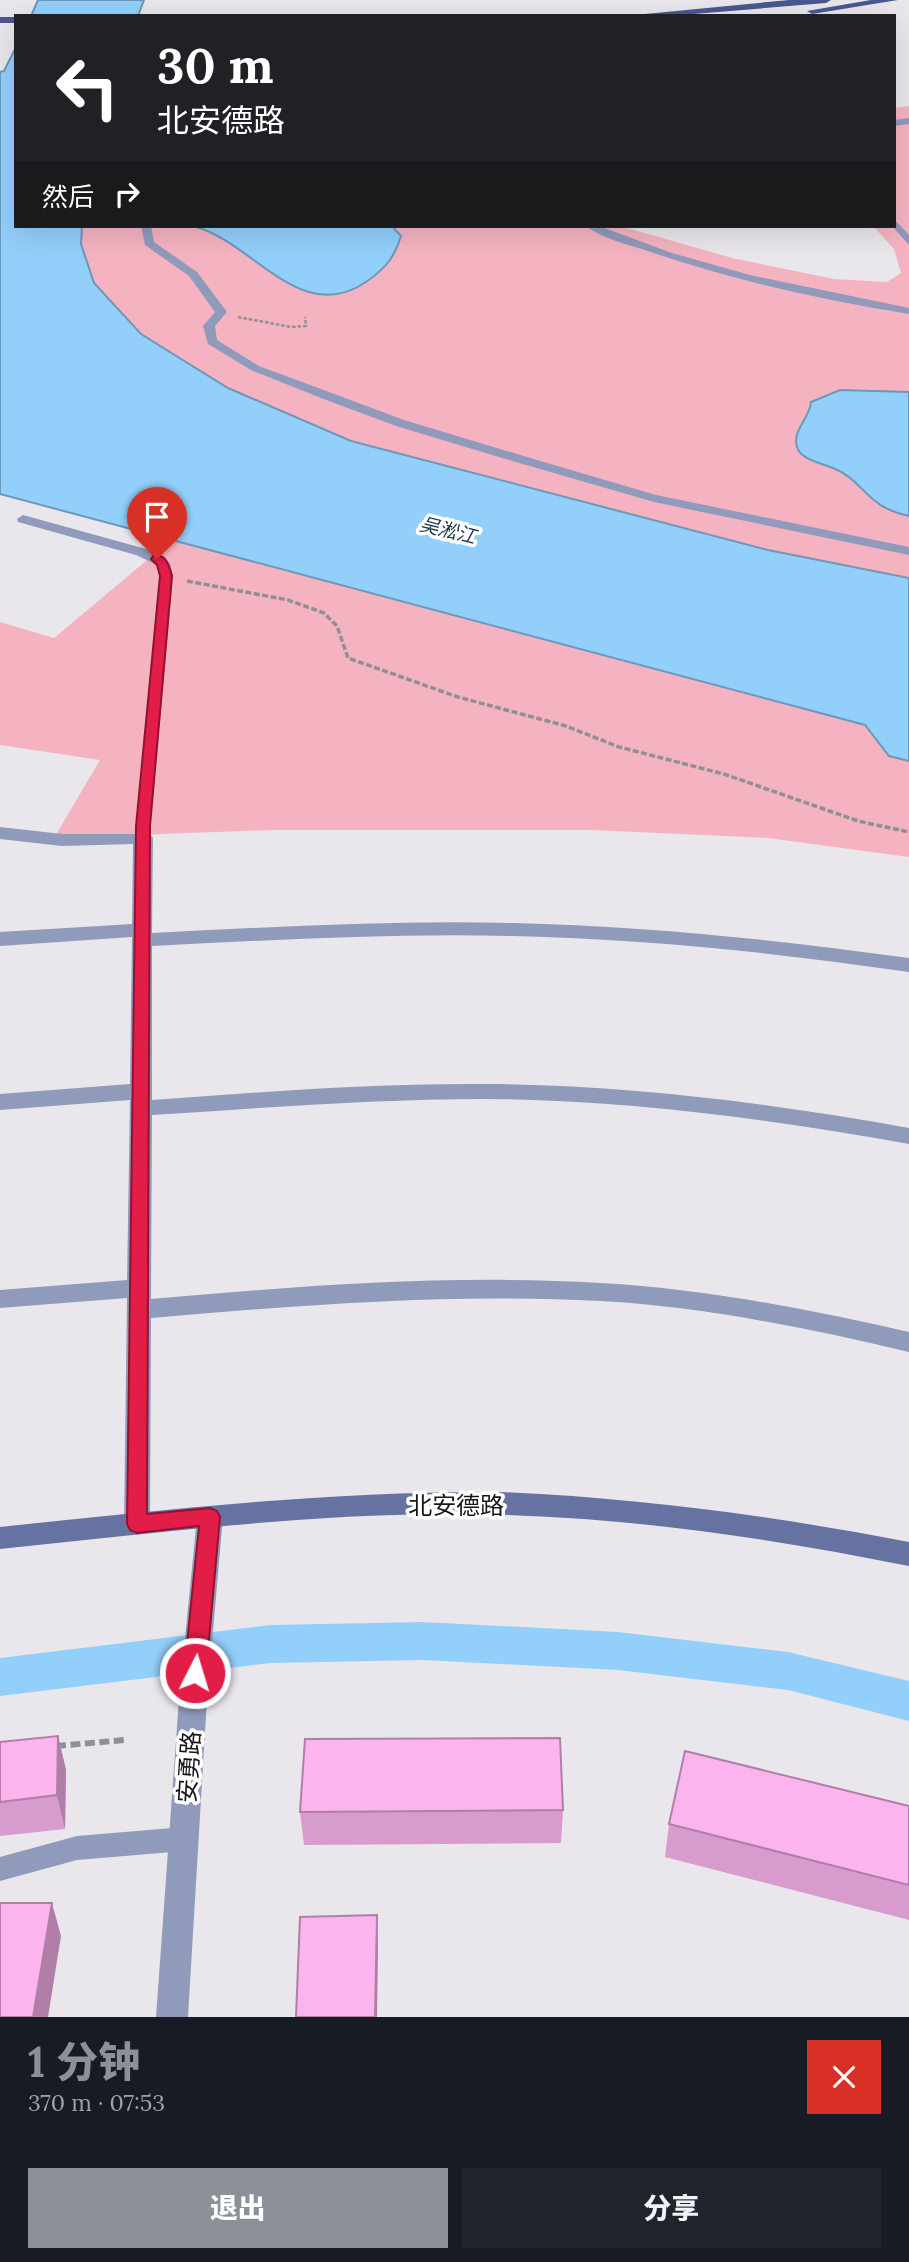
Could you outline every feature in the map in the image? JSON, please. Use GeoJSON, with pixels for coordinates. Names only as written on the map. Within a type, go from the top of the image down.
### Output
{"type":"FeatureCollection","features":[{"type":"Feature","properties":{"kind":"main road"},"geometry":{"type":"LineString","coordinates":[[654,14],[825,0]]}},
{"type":"Feature","properties":{"kind":"main road"},"geometry":{"type":"LineString","coordinates":[[778,14],[893,0]]}},
{"type":"Feature","properties":{"kind":"street"},"geometry":{"type":"LineString","coordinates":[[0,832],[62,840],[144,838],[137,1524]]}},
{"type":"Feature","properties":{"kind":"street"},"geometry":{"type":"LineString","coordinates":[[0,939],[427,929],[564,931],[691,938],[909,965]]}},
{"type":"Feature","properties":{"kind":"street"},"geometry":{"type":"LineString","coordinates":[[0,1102],[539,1093],[644,1100],[773,1115],[909,1136]]}},
{"type":"Feature","properties":{"kind":"street"},"geometry":{"type":"LineString","coordinates":[[0,1299],[139,1299],[390,1290],[588,1292],[669,1298],[909,1342]]}},
{"type":"Feature","properties":{"kind":"street","name":"北安德路"},"geometry":{"type":"LineString","coordinates":[[0,1538],[328,1506],[443,1503],[546,1506],[677,1516],[800,1532],[909,1553]]}},
{"type":"Feature","properties":{"kind":"street","name":"安勇路"},"geometry":{"type":"LineString","coordinates":[[172,2017],[193,1699],[210,1517]]}},
{"type":"Feature","properties":{"kind":"lane"},"geometry":{"type":"LineString","coordinates":[[896,225],[909,242]]}},
{"type":"Feature","properties":{"kind":"lane"},"geometry":{"type":"LineString","coordinates":[[146,228],[149,243],[193,274],[221,312],[209,326],[212,342],[255,368],[400,423],[654,498],[909,551]]}},
{"type":"Feature","properties":{"kind":"lane"},"geometry":{"type":"LineString","coordinates":[[596,228],[647,250],[712,268],[909,311]]}},
{"type":"Feature","properties":{"kind":"lane"},"geometry":{"type":"LineString","coordinates":[[23,519],[163,563],[166,576],[144,838]]}},
{"type":"Feature","properties":{"kind":"lane"},"geometry":{"type":"LineString","coordinates":[[0,1869],[78,1848],[184,1839]]}},
{"type":"Feature","properties":{"kind":"path"},"geometry":{"type":"LineString","coordinates":[[221,312],[291,327],[306,326],[305,317]]}},
{"type":"Feature","properties":{"kind":"path"},"geometry":{"type":"LineString","coordinates":[[166,576],[226,590],[272,596],[312,609],[335,623],[348,658],[368,667],[458,697],[566,726],[619,747],[724,774],[858,821],[909,832]]}},
{"type":"Feature","properties":{"kind":"path"},"geometry":{"type":"LineString","coordinates":[[41,1747],[125,1740]]}},
{"type":"Feature","properties":{"kind":"shaded area"},"geometry":{"type":"Polygon","coordinates":[[[909,106],[909,578],[768,550],[351,441],[228,388],[141,334],[94,283],[81,244],[82,228],[627,228],[732,258],[834,279],[887,282],[901,273],[894,249],[875,228],[896,228],[896,108],[909,106]]]}},
{"type":"Feature","properties":{"kind":"shaded area"},"geometry":{"type":"Polygon","coordinates":[[[171,540],[865,725],[889,756],[909,761],[909,857],[768,838],[591,830],[272,830],[54,838],[100,760],[0,745],[0,622],[54,638],[171,540]]]}},
{"type":"Feature","properties":{"kind":"water"},"geometry":{"type":"Polygon","coordinates":[[[38,0],[144,0],[139,14],[32,14],[38,0]]]}},
{"type":"Feature","properties":{"kind":"water","name":"吴淞江"},"geometry":{"type":"Polygon","coordinates":[[[14,51],[14,228],[82,228],[81,244],[94,283],[141,334],[228,388],[351,441],[768,550],[909,578],[909,761],[889,756],[865,725],[0,494],[0,72],[4,71],[14,51]]]}},
{"type":"Feature","properties":{"kind":"water"},"geometry":{"type":"Polygon","coordinates":[[[198,228],[394,228],[401,236],[388,262],[366,282],[342,293],[320,294],[298,288],[215,235],[198,228]]]}},
{"type":"Feature","properties":{"kind":"water"},"geometry":{"type":"Polygon","coordinates":[[[840,390],[909,392],[909,516],[883,506],[843,473],[807,458],[799,451],[797,435],[811,402],[840,390]]]}},
{"type":"Feature","properties":{"kind":"building"},"geometry":{"type":"Polygon","coordinates":[[[58,1736],[57,1795],[0,1802],[0,1742],[58,1736]]]}},
{"type":"Feature","properties":{"kind":"building"},"geometry":{"type":"Polygon","coordinates":[[[560,1738],[563,1810],[300,1812],[305,1739],[560,1738]]]}},
{"type":"Feature","properties":{"kind":"building"},"geometry":{"type":"Polygon","coordinates":[[[685,1751],[909,1806],[909,1885],[669,1824],[685,1751]]]}},
{"type":"Feature","properties":{"kind":"building"},"geometry":{"type":"Polygon","coordinates":[[[0,1903],[52,1903],[33,2017],[0,2017],[0,1903]]]}},
{"type":"Feature","properties":{"kind":"building"},"geometry":{"type":"Polygon","coordinates":[[[377,1915],[375,2017],[296,2017],[300,1917],[377,1915]]]}},
{"type":"Feature","properties":{"kind":"waterway"},"geometry":{"type":"LineString","coordinates":[[0,1677],[271,1644],[423,1641],[618,1651],[788,1671],[909,1701]]}},
{"type":"Feature","properties":{"kind":"route"},"geometry":{"type":"LineString","coordinates":[[157,559],[163,563],[166,576],[143,826],[137,1524],[210,1517],[195,1673]]}}]}
